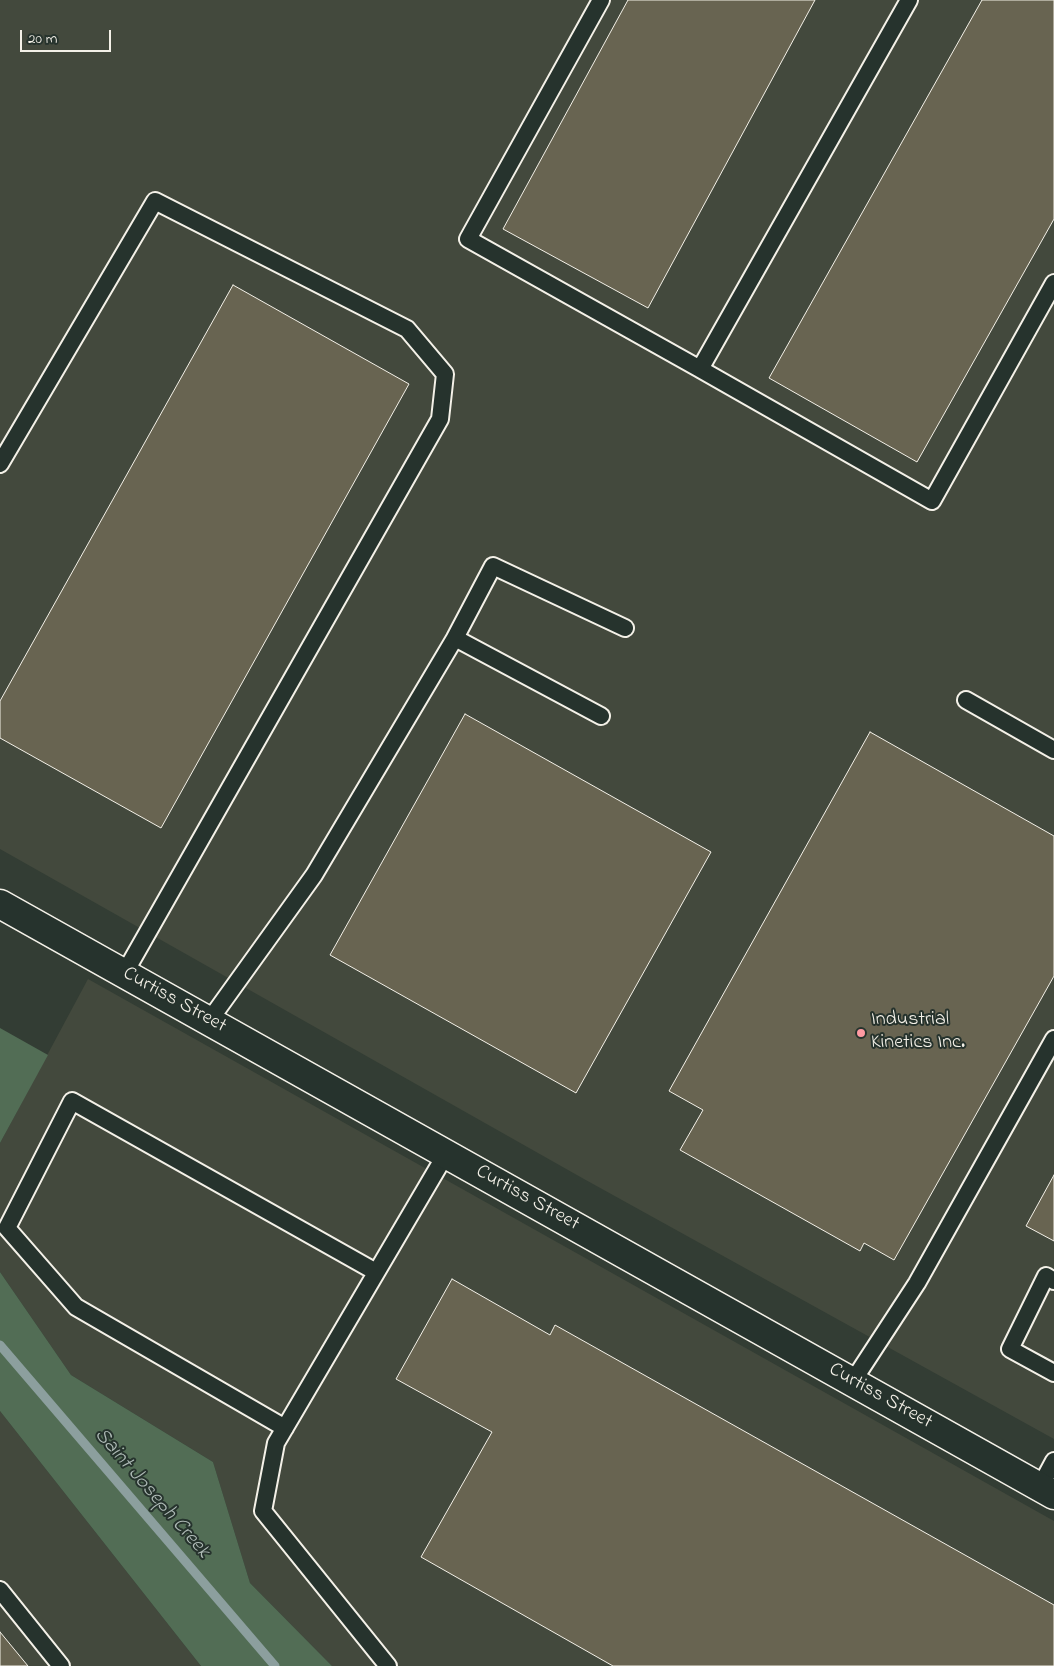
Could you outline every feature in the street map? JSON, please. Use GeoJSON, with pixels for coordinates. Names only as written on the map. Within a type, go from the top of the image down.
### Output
{"type":"FeatureCollection","features":[{"type":"Feature","properties":{"kind":"street","name":"Curtiss Street"},"geometry":{"type":"LineString","coordinates":[[0,904],[1047,1491]]}},
{"type":"Feature","properties":{"kind":"lane"},"geometry":{"type":"LineString","coordinates":[[601,0],[468,239],[932,501],[1054,283]]}},
{"type":"Feature","properties":{"kind":"lane"},"geometry":{"type":"LineString","coordinates":[[700,369],[908,0]]}},
{"type":"Feature","properties":{"kind":"lane"},"geometry":{"type":"LineString","coordinates":[[0,464],[155,201],[407,328],[446,374],[440,418],[124,974]]}},
{"type":"Feature","properties":{"kind":"lane"},"geometry":{"type":"LineString","coordinates":[[209,1021],[314,875],[455,638],[493,566],[625,628]]}},
{"type":"Feature","properties":{"kind":"lane"},"geometry":{"type":"LineString","coordinates":[[455,638],[600,716]]}},
{"type":"Feature","properties":{"kind":"lane"},"geometry":{"type":"LineString","coordinates":[[966,700],[1054,750]]}},
{"type":"Feature","properties":{"kind":"lane"},"geometry":{"type":"LineString","coordinates":[[853,1381],[917,1283],[1054,1039]]}},
{"type":"Feature","properties":{"kind":"lane"},"geometry":{"type":"LineString","coordinates":[[285,1428],[76,1307],[7,1228],[72,1101],[376,1272]]}},
{"type":"Feature","properties":{"kind":"lane"},"geometry":{"type":"LineString","coordinates":[[388,1666],[263,1511],[276,1443],[446,1154]]}},
{"type":"Feature","properties":{"kind":"lane"},"geometry":{"type":"LineString","coordinates":[[1054,1281],[1046,1276],[1010,1349],[1054,1373]]}},
{"type":"Feature","properties":{"kind":"lane"},"geometry":{"type":"LineString","coordinates":[[1047,1491],[1054,1461]]}},
{"type":"Feature","properties":{"kind":"lane"},"geometry":{"type":"LineString","coordinates":[[0,1590],[61,1666]]}},
{"type":"Feature","properties":{"kind":"shaded area"},"geometry":{"type":"Polygon","coordinates":[[[0,0],[1054,0],[1054,1439],[584,1179],[0,849],[0,0]]]}},
{"type":"Feature","properties":{"kind":"shaded area"},"geometry":{"type":"Polygon","coordinates":[[[88,979],[1054,1521],[1054,1666],[332,1666],[250,1583],[213,1462],[71,1375],[0,1272],[0,1143],[88,979]]]}},
{"type":"Feature","properties":{"kind":"shaded area"},"geometry":{"type":"Polygon","coordinates":[[[0,1411],[201,1666],[0,1666],[0,1411]]]}},
{"type":"Feature","properties":{"kind":"green space"},"geometry":{"type":"Polygon","coordinates":[[[0,1028],[48,1055],[0,1143],[0,1028]]]}},
{"type":"Feature","properties":{"kind":"green space"},"geometry":{"type":"Polygon","coordinates":[[[0,1272],[71,1375],[213,1462],[250,1583],[332,1666],[201,1666],[0,1411],[0,1272]]]}},
{"type":"Feature","properties":{"kind":"building"},"geometry":{"type":"Polygon","coordinates":[[[628,0],[815,0],[648,308],[503,229],[628,0]]]}},
{"type":"Feature","properties":{"kind":"building"},"geometry":{"type":"Polygon","coordinates":[[[982,0],[1054,0],[1054,219],[917,462],[769,378],[982,0]]]}},
{"type":"Feature","properties":{"kind":"building"},"geometry":{"type":"Polygon","coordinates":[[[233,285],[409,384],[161,828],[0,738],[0,701],[233,285]]]}},
{"type":"Feature","properties":{"kind":"building"},"geometry":{"type":"Polygon","coordinates":[[[465,714],[711,852],[576,1093],[330,955],[465,714]]]}},
{"type":"Feature","properties":{"kind":"building","name":"Industrial Kinetics Inc."},"geometry":{"type":"Polygon","coordinates":[[[870,732],[1054,836],[1054,976],[894,1260],[864,1243],[860,1251],[680,1150],[703,1110],[669,1091],[870,732]]]}},
{"type":"Feature","properties":{"kind":"building"},"geometry":{"type":"Polygon","coordinates":[[[1054,1175],[1054,1241],[1026,1226],[1054,1175]]]}},
{"type":"Feature","properties":{"kind":"building"},"geometry":{"type":"Polygon","coordinates":[[[452,1279],[550,1335],[555,1325],[1054,1605],[1054,1666],[613,1666],[421,1557],[492,1432],[396,1379],[452,1279]]]}},
{"type":"Feature","properties":{"kind":"building"},"geometry":{"type":"Polygon","coordinates":[[[0,1632],[28,1666],[0,1666],[0,1632]]]}},
{"type":"Feature","properties":{"kind":"waterway","name":"Saint Joseph Creek"},"geometry":{"type":"LineString","coordinates":[[0,1345],[275,1666]]}},
{"type":"Feature","properties":{"kind":"place","name":"Industrial Kinetics Inc."},"geometry":{"type":"Point","coordinates":[861,1033]}}]}
